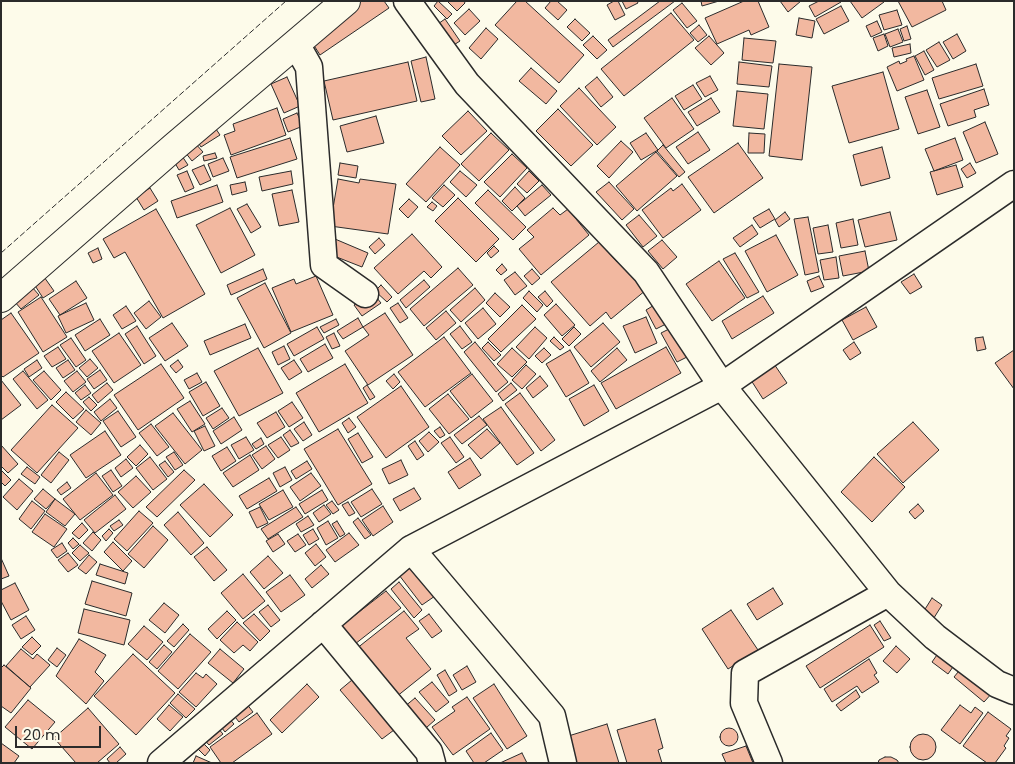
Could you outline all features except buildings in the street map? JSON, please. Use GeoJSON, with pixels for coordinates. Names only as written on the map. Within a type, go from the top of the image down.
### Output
{"type":"FeatureCollection","features":[{"type":"Feature","properties":{"kind":"street"},"geometry":{"type":"LineString","coordinates":[[1,298],[159,160],[346,1]]}},
{"type":"Feature","properties":{"kind":"street"},"geometry":{"type":"LineString","coordinates":[[407,1],[467,84],[646,272],[722,386],[888,593],[935,637],[997,684],[1014,691]]}},
{"type":"Feature","properties":{"kind":"street"},"geometry":{"type":"LineString","coordinates":[[296,44],[309,67],[324,265],[365,294]]}},
{"type":"Feature","properties":{"kind":"street"},"geometry":{"type":"LineString","coordinates":[[162,763],[411,549],[722,386],[1014,184]]}},
{"type":"Feature","properties":{"kind":"street"},"geometry":{"type":"LineString","coordinates":[[411,549],[552,716],[563,763]]}},
{"type":"Feature","properties":{"kind":"street"},"geometry":{"type":"LineString","coordinates":[[769,763],[744,703],[745,673],[888,593]]}},
{"type":"Feature","properties":{"kind":"street"},"geometry":{"type":"LineString","coordinates":[[323,624],[429,752],[432,763]]}},
{"type":"Feature","properties":{"kind":"fence"},"geometry":{"type":"LineString","coordinates":[[1,253],[286,1]]}}]}
